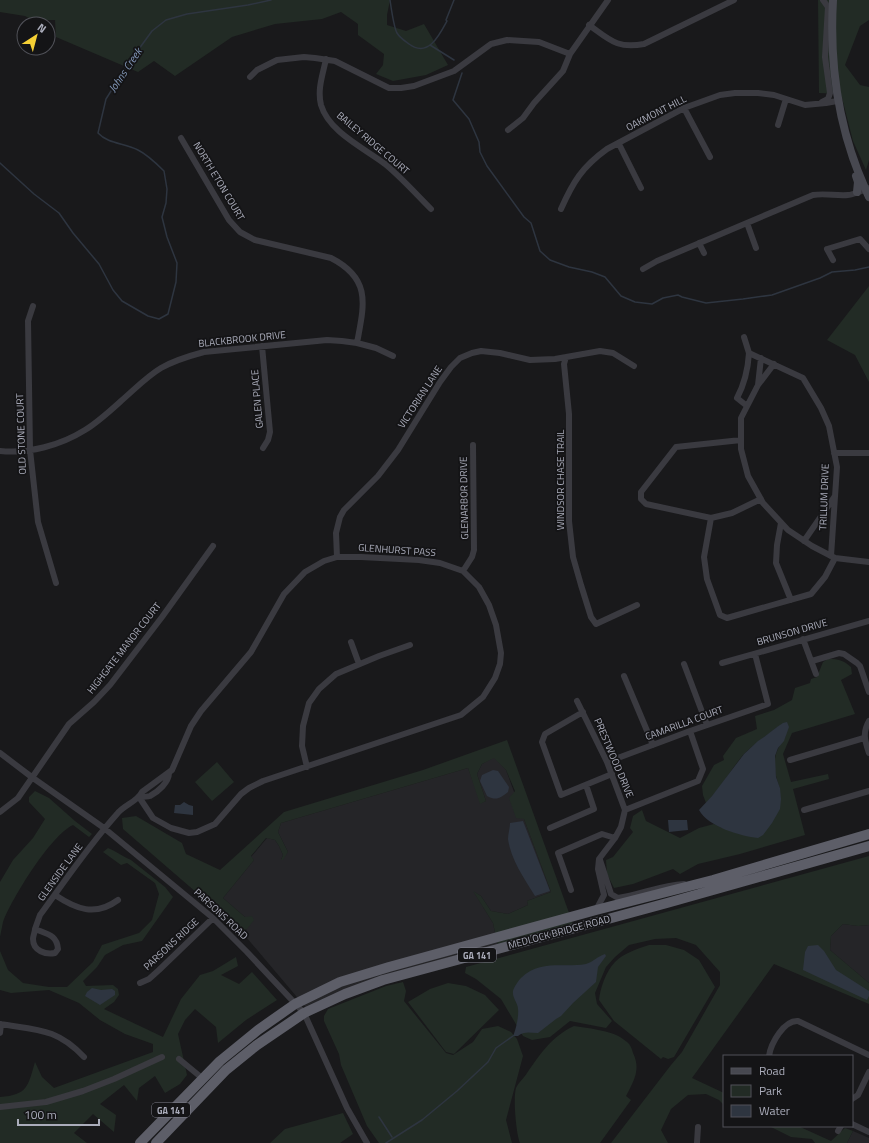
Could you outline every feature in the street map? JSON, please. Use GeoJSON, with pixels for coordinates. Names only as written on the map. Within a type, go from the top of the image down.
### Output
{"type":"FeatureCollection","features":[{"type":"Feature","properties":{"kind":"highway","name":"MEDLOCK BRIDGE ROAD"},"geometry":{"type":"LineString","coordinates":[[140,1143],[202,1078],[258,1030],[295,1004],[340,982],[389,967],[695,884],[869,834]]}},
{"type":"Feature","properties":{"kind":"highway","name":"MEDLOCK BRIDGE ROAD"},"geometry":{"type":"LineString","coordinates":[[156,1143],[226,1070],[257,1045],[304,1014],[344,994],[383,980],[667,903],[869,846]]}},
{"type":"Feature","properties":{"kind":"main road"},"geometry":{"type":"LineString","coordinates":[[833,0],[831,48],[837,101],[850,150],[868,192]]}},
{"type":"Feature","properties":{"kind":"main road"},"geometry":{"type":"LineString","coordinates":[[850,150],[848,157],[858,182],[857,192]]}},
{"type":"Feature","properties":{"kind":"street"},"geometry":{"type":"LineString","coordinates":[[508,130],[523,118],[563,71],[570,54],[608,0]]}},
{"type":"Feature","properties":{"kind":"street"},"geometry":{"type":"LineString","coordinates":[[589,25],[613,42],[632,46],[644,44],[734,0]]}},
{"type":"Feature","properties":{"kind":"street"},"geometry":{"type":"LineString","coordinates":[[818,104],[828,99],[830,93],[825,57],[828,7],[823,0]]}},
{"type":"Feature","properties":{"kind":"street"},"geometry":{"type":"LineString","coordinates":[[250,76],[257,70],[277,60],[304,57],[335,61],[389,88],[401,88],[414,86],[454,71],[491,44],[507,40],[539,42],[570,54]]}},
{"type":"Feature","properties":{"kind":"street","name":"BAILEY RIDGE COURT"},"geometry":{"type":"LineString","coordinates":[[326,59],[320,92],[321,104],[328,120],[336,128],[401,178],[431,210]]}},
{"type":"Feature","properties":{"kind":"street","name":"OAKMONT HILL"},"geometry":{"type":"LineString","coordinates":[[561,209],[569,191],[582,171],[597,156],[607,149],[619,144],[684,108],[720,95],[735,93],[774,95],[805,105],[837,101]]}},
{"type":"Feature","properties":{"kind":"street"},"geometry":{"type":"LineString","coordinates":[[778,125],[786,99]]}},
{"type":"Feature","properties":{"kind":"street"},"geometry":{"type":"LineString","coordinates":[[684,108],[710,157]]}},
{"type":"Feature","properties":{"kind":"street","name":"NORTH ETON COURT"},"geometry":{"type":"LineString","coordinates":[[181,138],[229,220],[240,232],[255,240],[331,258],[343,264],[352,273],[360,286],[363,301],[363,312],[357,342]]}},
{"type":"Feature","properties":{"kind":"street"},"geometry":{"type":"LineString","coordinates":[[619,144],[641,188]]}},
{"type":"Feature","properties":{"kind":"street"},"geometry":{"type":"LineString","coordinates":[[643,269],[657,261],[813,195],[822,194],[850,196],[857,192],[868,192]]}},
{"type":"Feature","properties":{"kind":"street"},"geometry":{"type":"LineString","coordinates":[[747,223],[756,248]]}},
{"type":"Feature","properties":{"kind":"street"},"geometry":{"type":"LineString","coordinates":[[833,260],[827,249],[860,239],[869,248]]}},
{"type":"Feature","properties":{"kind":"street"},"geometry":{"type":"LineString","coordinates":[[699,243],[704,253]]}},
{"type":"Feature","properties":{"kind":"street","name":"OLD STONE COURT"},"geometry":{"type":"LineString","coordinates":[[33,306],[28,321],[30,450],[38,522],[56,583]]}},
{"type":"Feature","properties":{"kind":"street"},"geometry":{"type":"LineString","coordinates":[[744,337],[749,353],[748,369],[743,387],[737,398],[747,406]]}},
{"type":"Feature","properties":{"kind":"street","name":"BLACKBROOK DRIVE"},"geometry":{"type":"LineString","coordinates":[[0,451],[30,450],[60,442],[85,430],[102,418],[148,377],[174,362],[204,352],[327,340],[357,342],[376,348],[393,356]]}},
{"type":"Feature","properties":{"kind":"street","name":"GALEN PLACE"},"geometry":{"type":"LineString","coordinates":[[262,346],[270,432],[268,440],[263,448]]}},
{"type":"Feature","properties":{"kind":"street","name":"VICTORIAN LANE"},"geometry":{"type":"LineString","coordinates":[[337,557],[337,524],[342,514],[378,476],[398,450],[440,382],[460,358],[472,352],[481,351],[500,353],[530,360],[607,351],[619,356],[634,366]]}},
{"type":"Feature","properties":{"kind":"street","name":"TRILLUM DRIVE"},"geometry":{"type":"LineString","coordinates":[[749,353],[803,378],[821,408],[829,426],[837,467],[833,557]]}},
{"type":"Feature","properties":{"kind":"street","name":"WINDSOR CHASE TRAIL"},"geometry":{"type":"LineString","coordinates":[[566,357],[564,364],[569,414],[569,521],[573,557],[581,585],[591,616],[596,624],[637,605]]}},
{"type":"Feature","properties":{"kind":"street"},"geometry":{"type":"LineString","coordinates":[[758,385],[761,358]]}},
{"type":"Feature","properties":{"kind":"street"},"geometry":{"type":"LineString","coordinates":[[774,364],[758,385],[741,418],[741,449],[748,476],[761,499],[788,530],[804,541],[833,557],[869,562]]}},
{"type":"Feature","properties":{"kind":"street"},"geometry":{"type":"LineString","coordinates":[[741,440],[676,448],[641,492],[641,499],[646,504],[711,518],[732,513],[761,499]]}},
{"type":"Feature","properties":{"kind":"street","name":"GLENARBOR DRIVE"},"geometry":{"type":"LineString","coordinates":[[463,571],[472,557],[474,550],[473,446]]}},
{"type":"Feature","properties":{"kind":"street"},"geometry":{"type":"LineString","coordinates":[[834,453],[869,453]]}},
{"type":"Feature","properties":{"kind":"street"},"geometry":{"type":"LineString","coordinates":[[804,541],[835,496]]}},
{"type":"Feature","properties":{"kind":"street"},"geometry":{"type":"LineString","coordinates":[[711,518],[704,557],[707,579],[720,615],[727,618],[811,594],[825,577],[833,557]]}},
{"type":"Feature","properties":{"kind":"street"},"geometry":{"type":"LineString","coordinates":[[781,523],[777,545],[776,563],[791,600]]}},
{"type":"Feature","properties":{"kind":"street","name":"HIGHGATE MANOR COURT"},"geometry":{"type":"LineString","coordinates":[[0,812],[18,798],[69,724],[94,702],[110,685],[162,617],[213,546]]}},
{"type":"Feature","properties":{"kind":"street","name":"GLENHURST PASS"},"geometry":{"type":"LineString","coordinates":[[104,828],[118,812],[172,770],[194,721],[251,652],[284,594],[305,572],[324,561],[337,557],[419,560],[440,563],[463,571],[479,587],[489,605],[496,625],[501,653],[500,664],[495,678],[483,697],[461,715],[262,781],[241,794],[215,824],[197,832],[189,833],[171,828],[153,818],[139,797]]}},
{"type":"Feature","properties":{"kind":"street","name":"BRUNSON DRIVE"},"geometry":{"type":"LineString","coordinates":[[722,663],[869,621]]}},
{"type":"Feature","properties":{"kind":"street"},"geometry":{"type":"LineString","coordinates":[[804,640],[816,674]]}},
{"type":"Feature","properties":{"kind":"street"},"geometry":{"type":"LineString","coordinates":[[351,642],[359,664]]}},
{"type":"Feature","properties":{"kind":"street"},"geometry":{"type":"LineString","coordinates":[[307,767],[302,746],[302,730],[309,703],[319,689],[336,674],[410,645]]}},
{"type":"Feature","properties":{"kind":"street"},"geometry":{"type":"LineString","coordinates":[[812,660],[839,653],[844,654],[860,666],[869,692]]}},
{"type":"Feature","properties":{"kind":"street","name":"CAMARILLA COURT"},"geometry":{"type":"LineString","coordinates":[[607,762],[768,704],[755,654]]}},
{"type":"Feature","properties":{"kind":"street"},"geometry":{"type":"LineString","coordinates":[[684,664],[707,725]]}},
{"type":"Feature","properties":{"kind":"street"},"geometry":{"type":"LineString","coordinates":[[624,676],[653,745]]}},
{"type":"Feature","properties":{"kind":"street","name":"PRESTWOOD DRIVE"},"geometry":{"type":"LineString","coordinates":[[577,701],[607,762],[625,810],[621,827],[615,838],[599,859]]}},
{"type":"Feature","properties":{"kind":"street"},"geometry":{"type":"LineString","coordinates":[[583,712],[545,734],[542,742],[561,795],[612,774]]}},
{"type":"Feature","properties":{"kind":"street"},"geometry":{"type":"LineString","coordinates":[[869,721],[865,728],[864,738],[869,753]]}},
{"type":"Feature","properties":{"kind":"street"},"geometry":{"type":"LineString","coordinates":[[625,810],[698,780],[703,769],[690,731]]}},
{"type":"Feature","properties":{"kind":"street"},"geometry":{"type":"LineString","coordinates":[[790,760],[864,738]]}},
{"type":"Feature","properties":{"kind":"street","name":"PARSONS ROAD"},"geometry":{"type":"LineString","coordinates":[[0,753],[104,828],[213,918],[295,1004],[304,1014],[347,1108],[367,1143]]}},
{"type":"Feature","properties":{"kind":"street"},"geometry":{"type":"LineString","coordinates":[[550,828],[594,809],[586,785]]}},
{"type":"Feature","properties":{"kind":"street"},"geometry":{"type":"LineString","coordinates":[[804,810],[869,790]]}},
{"type":"Feature","properties":{"kind":"street","name":"GLENSIDE LANE"},"geometry":{"type":"LineString","coordinates":[[35,929],[52,936],[58,942],[58,949],[56,953],[48,955],[37,948],[33,940],[35,929],[40,915],[104,828]]}},
{"type":"Feature","properties":{"kind":"street"},"geometry":{"type":"LineString","coordinates":[[571,890],[558,853],[602,834],[615,838]]}},
{"type":"Feature","properties":{"kind":"street"},"geometry":{"type":"LineString","coordinates":[[596,910],[604,895],[598,869],[599,859]]}},
{"type":"Feature","properties":{"kind":"street","name":"MEDLOCK BRIDGE ROAD"},"geometry":{"type":"LineString","coordinates":[[599,859],[611,894],[618,898],[674,885],[695,884]]}},
{"type":"Feature","properties":{"kind":"street"},"geometry":{"type":"LineString","coordinates":[[55,895],[68,904],[78,908],[91,910],[99,910],[110,906],[118,900]]}},
{"type":"Feature","properties":{"kind":"street","name":"PARSONS RIDGE"},"geometry":{"type":"LineString","coordinates":[[140,982],[149,979],[213,918]]}},
{"type":"Feature","properties":{"kind":"street"},"geometry":{"type":"LineString","coordinates":[[769,1055],[776,1038],[790,1022],[794,1021],[798,1021],[869,1055]]}},
{"type":"Feature","properties":{"kind":"street"},"geometry":{"type":"LineString","coordinates":[[0,1033],[1,1024],[40,1030],[54,1034],[74,1046],[84,1057]]}},
{"type":"Feature","properties":{"kind":"street"},"geometry":{"type":"LineString","coordinates":[[0,1107],[46,1102],[83,1091],[114,1079],[162,1057]]}},
{"type":"Feature","properties":{"kind":"street"},"geometry":{"type":"LineString","coordinates":[[179,1058],[202,1078]]}},
{"type":"Feature","properties":{"kind":"street"},"geometry":{"type":"LineString","coordinates":[[853,1098],[858,1095],[869,1072]]}},
{"type":"Feature","properties":{"kind":"street"},"geometry":{"type":"LineString","coordinates":[[853,1124],[869,1132]]}},
{"type":"Feature","properties":{"kind":"street"},"geometry":{"type":"LineString","coordinates":[[697,1143],[698,1127]]}},
{"type":"Feature","properties":{"kind":"shaded area"},"geometry":{"type":"Polygon","coordinates":[[[494,757],[506,770],[551,892],[527,901],[528,905],[508,914],[491,911],[481,896],[474,892],[493,923],[498,947],[307,1009],[241,931],[247,929],[245,917],[223,898],[254,860],[251,857],[267,838],[275,840],[279,846],[283,855],[281,860],[288,852],[278,832],[281,823],[468,768],[481,803],[486,801],[477,774],[482,764],[494,757]]]}},
{"type":"Feature","properties":{"kind":"shaded area"},"geometry":{"type":"Polygon","coordinates":[[[843,924],[858,926],[869,925],[869,983],[830,950],[831,936],[843,924]]]}},
{"type":"Feature","properties":{"kind":"shaded area"},"geometry":{"type":"Polygon","coordinates":[[[853,1131],[869,1138],[869,1143],[847,1143],[853,1131]]]}},
{"type":"Feature","properties":{"kind":"green space"},"geometry":{"type":"Polygon","coordinates":[[[0,0],[390,0],[387,25],[406,31],[424,24],[448,65],[426,75],[393,81],[376,74],[383,65],[384,54],[358,35],[358,24],[341,12],[322,19],[275,24],[232,37],[175,76],[154,61],[138,72],[56,37],[56,16],[25,16],[0,12],[0,0]]]}},
{"type":"Feature","properties":{"kind":"green space"},"geometry":{"type":"Polygon","coordinates":[[[818,0],[869,0],[869,20],[860,26],[845,65],[860,85],[869,87],[869,160],[866,170],[853,141],[841,94],[819,93],[818,0]]]}},
{"type":"Feature","properties":{"kind":"green space"},"geometry":{"type":"Polygon","coordinates":[[[869,286],[869,382],[855,355],[827,340],[869,286]]]}},
{"type":"Feature","properties":{"kind":"green space"},"geometry":{"type":"Polygon","coordinates":[[[828,659],[841,660],[851,667],[852,674],[841,680],[855,714],[792,733],[783,754],[791,782],[828,774],[829,779],[793,789],[805,835],[740,854],[698,864],[680,874],[673,869],[633,884],[614,888],[607,874],[606,860],[613,857],[633,832],[630,828],[633,816],[642,810],[646,821],[680,838],[699,828],[714,824],[722,828],[780,788],[776,774],[775,758],[776,753],[786,735],[777,727],[743,755],[716,792],[706,803],[702,786],[714,765],[724,760],[723,756],[736,738],[757,729],[755,716],[774,710],[792,700],[795,688],[810,683],[811,679],[817,677],[823,662],[828,659]]]}},
{"type":"Feature","properties":{"kind":"green space"},"geometry":{"type":"Polygon","coordinates":[[[507,740],[573,924],[498,947],[493,923],[473,891],[481,896],[491,911],[508,914],[528,905],[527,901],[551,892],[524,819],[516,818],[509,798],[515,791],[506,770],[494,758],[482,764],[477,774],[486,801],[480,804],[468,768],[281,823],[278,832],[288,852],[283,860],[281,860],[283,855],[275,840],[266,838],[251,856],[254,860],[223,898],[245,917],[252,916],[254,920],[247,929],[241,931],[123,829],[122,818],[136,816],[182,843],[186,854],[220,870],[284,812],[423,770],[507,740]]]}},
{"type":"Feature","properties":{"kind":"green space"},"geometry":{"type":"Polygon","coordinates":[[[217,762],[234,782],[212,801],[195,782],[217,762]]]}},
{"type":"Feature","properties":{"kind":"green space"},"geometry":{"type":"Polygon","coordinates":[[[35,791],[49,798],[92,834],[89,837],[73,825],[64,831],[54,841],[23,883],[3,922],[0,937],[0,882],[13,860],[33,838],[45,819],[29,802],[29,797],[35,791]]]}},
{"type":"Feature","properties":{"kind":"green space"},"geometry":{"type":"Polygon","coordinates":[[[108,848],[131,860],[165,887],[173,897],[142,941],[123,945],[105,955],[97,967],[83,981],[86,986],[113,985],[118,989],[119,995],[114,1002],[104,1009],[163,1037],[181,999],[200,975],[213,971],[236,957],[238,966],[221,975],[239,984],[252,972],[277,1000],[246,1020],[218,1043],[216,1027],[195,1009],[185,1020],[178,1034],[187,1075],[180,1084],[165,1093],[155,1076],[139,1088],[137,1101],[124,1085],[100,1104],[116,1115],[114,1132],[93,1114],[74,1133],[87,1143],[0,1143],[0,1097],[16,1094],[25,1088],[31,1077],[35,1062],[42,1077],[54,1088],[153,1052],[153,1044],[125,1034],[100,1020],[79,1003],[49,990],[11,993],[0,990],[0,951],[8,970],[23,983],[49,987],[67,987],[93,962],[102,945],[139,933],[152,920],[159,894],[155,883],[127,863],[121,865],[103,852],[108,848]]]}},
{"type":"Feature","properties":{"kind":"green space"},"geometry":{"type":"Polygon","coordinates":[[[869,856],[869,925],[858,926],[843,924],[831,936],[830,950],[869,983],[869,1004],[774,964],[692,1078],[723,1093],[723,1104],[719,1100],[706,1094],[688,1095],[671,1109],[661,1130],[668,1143],[611,1143],[682,1052],[720,985],[720,972],[696,945],[676,938],[655,939],[629,945],[606,967],[595,993],[597,1004],[612,1021],[606,1028],[570,1021],[550,1037],[532,1040],[523,1036],[501,999],[476,979],[465,973],[466,967],[869,856]]]}},
{"type":"Feature","properties":{"kind":"green space"},"geometry":{"type":"Polygon","coordinates":[[[649,945],[666,945],[684,950],[699,960],[715,987],[674,1057],[668,1059],[663,1057],[661,1059],[614,1021],[599,1000],[604,980],[615,962],[635,950],[649,945]]]}},
{"type":"Feature","properties":{"kind":"green space"},"geometry":{"type":"Polygon","coordinates":[[[403,982],[406,991],[404,1001],[446,1053],[453,1055],[473,1042],[482,1029],[498,1026],[511,1032],[517,1039],[523,1056],[506,1120],[512,1143],[379,1143],[367,1126],[341,1065],[339,1054],[324,1021],[324,1016],[328,1009],[386,986],[403,982]]]}},
{"type":"Feature","properties":{"kind":"green space"},"geometry":{"type":"Polygon","coordinates":[[[448,983],[466,986],[485,995],[499,1010],[454,1054],[446,1052],[408,1002],[430,989],[448,983]]]}},
{"type":"Feature","properties":{"kind":"green space"},"geometry":{"type":"Polygon","coordinates":[[[574,1026],[609,1032],[622,1038],[629,1044],[636,1064],[636,1075],[626,1096],[631,1100],[600,1143],[520,1143],[515,1116],[516,1088],[547,1046],[559,1035],[574,1026]]]}},
{"type":"Feature","properties":{"kind":"green space"},"geometry":{"type":"Polygon","coordinates":[[[343,1113],[353,1134],[340,1143],[270,1143],[285,1129],[343,1113]]]}},
{"type":"Feature","properties":{"kind":"green space"},"geometry":{"type":"Polygon","coordinates":[[[771,1127],[800,1127],[831,1141],[845,1128],[853,1131],[847,1143],[815,1143],[812,1139],[791,1137],[771,1127]]]}},
{"type":"Feature","properties":{"kind":"water"},"geometry":{"type":"Polygon","coordinates":[[[787,722],[789,727],[784,741],[778,748],[775,756],[776,777],[780,788],[780,809],[763,835],[758,838],[734,833],[717,826],[703,816],[699,810],[712,796],[744,754],[758,741],[783,723],[787,722]]]}},
{"type":"Feature","properties":{"kind":"water"},"geometry":{"type":"Polygon","coordinates":[[[493,770],[498,771],[509,787],[508,792],[496,799],[487,796],[480,781],[482,775],[493,770]]]}},
{"type":"Feature","properties":{"kind":"water"},"geometry":{"type":"Polygon","coordinates":[[[184,802],[193,806],[193,815],[174,813],[175,805],[180,805],[184,802]]]}},
{"type":"Feature","properties":{"kind":"water"},"geometry":{"type":"Polygon","coordinates":[[[668,820],[687,820],[688,830],[669,832],[668,820]]]}},
{"type":"Feature","properties":{"kind":"water"},"geometry":{"type":"Polygon","coordinates":[[[523,821],[550,891],[535,896],[515,862],[508,839],[510,823],[523,821]]]}},
{"type":"Feature","properties":{"kind":"water"},"geometry":{"type":"Polygon","coordinates":[[[818,945],[824,951],[836,970],[869,991],[867,1000],[803,970],[805,952],[808,946],[818,945]]]}},
{"type":"Feature","properties":{"kind":"water"},"geometry":{"type":"Polygon","coordinates":[[[605,954],[606,956],[598,967],[596,982],[561,1016],[538,1033],[525,1033],[518,1036],[513,1036],[517,1022],[518,1007],[513,996],[513,991],[521,978],[536,968],[552,965],[586,964],[605,954]]]}},
{"type":"Feature","properties":{"kind":"water"},"geometry":{"type":"Polygon","coordinates":[[[92,988],[101,990],[112,989],[115,991],[115,995],[100,1005],[85,996],[92,988]]]}},
{"type":"Feature","properties":{"kind":"waterway","name":"Johns Creek"},"geometry":{"type":"LineString","coordinates":[[0,163],[34,194],[59,213],[73,233],[99,264],[113,290],[122,301],[148,316],[159,319],[168,314],[176,282],[177,263],[167,237],[162,217],[166,203],[167,189],[164,171],[142,152],[102,137],[98,133],[106,99],[128,64],[152,31],[166,20],[187,14],[271,0]]}},
{"type":"Feature","properties":{"kind":"waterway","name":"Johns Creek"},"geometry":{"type":"LineString","coordinates":[[390,0],[397,33],[401,38],[416,48],[427,47],[436,39],[447,21],[446,20],[454,0]]}},
{"type":"Feature","properties":{"kind":"waterway"},"geometry":{"type":"LineString","coordinates":[[430,45],[454,60]]}},
{"type":"Feature","properties":{"kind":"waterway"},"geometry":{"type":"LineString","coordinates":[[462,73],[453,100],[469,119],[479,142],[480,152],[487,166],[524,217],[531,223],[540,251],[550,260],[605,277],[621,296],[635,302],[652,304],[663,298],[678,295],[706,303],[743,299],[772,295],[820,278],[832,272],[869,267]]}},
{"type":"Feature","properties":{"kind":"waterway"},"geometry":{"type":"LineString","coordinates":[[386,1143],[422,1120],[457,1091],[488,1062],[496,1048],[513,1036]]}},
{"type":"Feature","properties":{"kind":"waterway"},"geometry":{"type":"LineString","coordinates":[[379,1117],[392,1137]]}}]}
